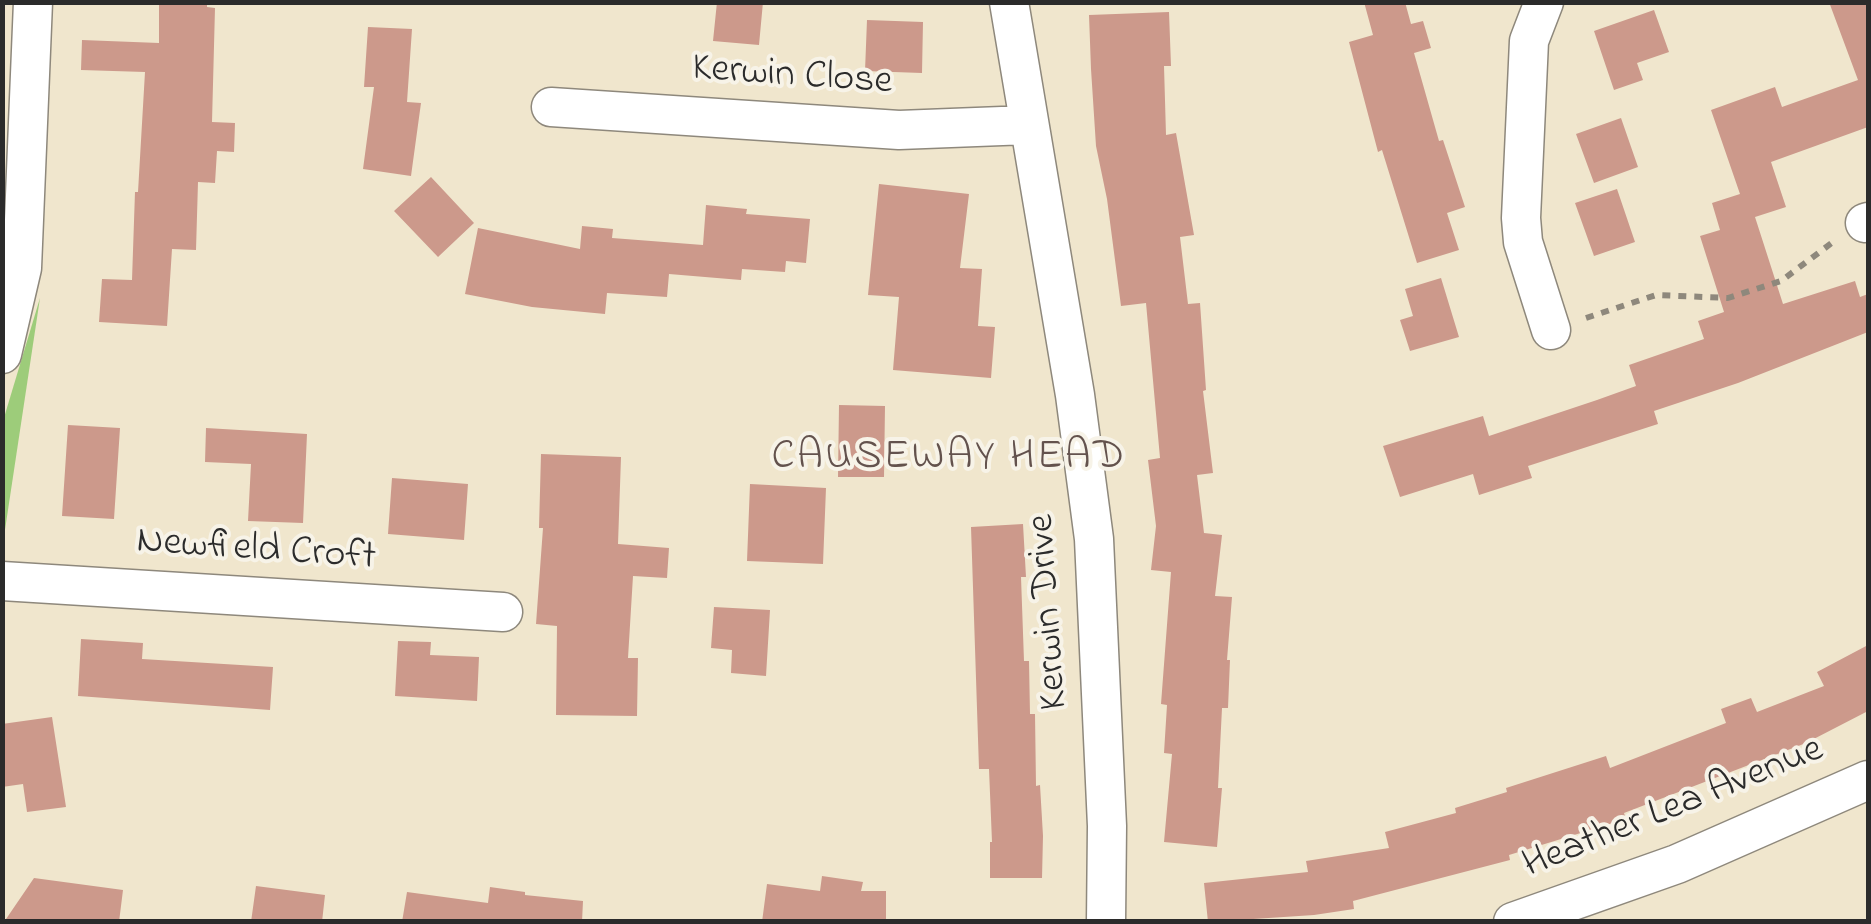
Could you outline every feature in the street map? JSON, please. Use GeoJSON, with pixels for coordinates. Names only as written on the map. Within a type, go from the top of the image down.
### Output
{"type":"FeatureCollection","features":[{"type":"Feature","properties":{"kind":"street"},"geometry":{"type":"LineString","coordinates":[[2,354],[22,268],[34,2]]}},
{"type":"Feature","properties":{"kind":"street","name":"Kerwin Drive"},"geometry":{"type":"LineString","coordinates":[[1009,2],[1075,395],[1094,539],[1106,790],[1106,922]]}},
{"type":"Feature","properties":{"kind":"street"},"geometry":{"type":"LineString","coordinates":[[1544,2],[1530,41],[1521,218],[1523,242],[1551,330]]}},
{"type":"Feature","properties":{"kind":"street","name":"Kerwin Close"},"geometry":{"type":"LineString","coordinates":[[551,107],[899,130],[1028,124]]}},
{"type":"Feature","properties":{"kind":"street","name":"Newfield Croft"},"geometry":{"type":"LineString","coordinates":[[2,581],[503,612]]}},
{"type":"Feature","properties":{"kind":"street","name":"Heather Lea Avenue"},"geometry":{"type":"LineString","coordinates":[[1513,922],[1677,864],[1868,783]]}},
{"type":"Feature","properties":{"kind":"path"},"geometry":{"type":"LineString","coordinates":[[1551,330],[1656,295],[1728,298],[1781,281],[1867,222]]}},
{"type":"Feature","properties":{"kind":"green space"},"geometry":{"type":"Polygon","coordinates":[[[40,298],[3,543],[3,421],[40,298]]]}},
{"type":"Feature","properties":{"kind":"building"},"geometry":{"type":"Polygon","coordinates":[[[159,2],[207,2],[207,7],[215,8],[212,122],[235,123],[234,152],[217,151],[215,183],[198,182],[196,250],[172,249],[167,326],[99,322],[102,279],[132,280],[145,72],[81,70],[82,40],[159,43],[159,2]]]}},
{"type":"Feature","properties":{"kind":"building"},"geometry":{"type":"Polygon","coordinates":[[[717,2],[763,2],[759,45],[713,41],[717,2]]]}},
{"type":"Feature","properties":{"kind":"building"},"geometry":{"type":"Polygon","coordinates":[[[1364,2],[1405,2],[1411,24],[1423,21],[1431,48],[1414,53],[1439,141],[1443,140],[1465,207],[1447,213],[1459,250],[1417,263],[1382,150],[1378,152],[1349,42],[1373,35],[1364,2]]]}},
{"type":"Feature","properties":{"kind":"building"},"geometry":{"type":"Polygon","coordinates":[[[1829,2],[1868,2],[1868,127],[1771,162],[1786,207],[1755,217],[1783,304],[1855,281],[1860,297],[1868,294],[1868,332],[1654,411],[1658,424],[1528,466],[1532,478],[1479,495],[1473,474],[1400,497],[1383,446],[1483,416],[1489,436],[1636,386],[1629,365],[1704,339],[1698,321],[1724,312],[1700,236],[1720,230],[1712,203],[1740,194],[1711,110],[1775,87],[1782,107],[1858,80],[1829,2]]]}},
{"type":"Feature","properties":{"kind":"building"},"geometry":{"type":"Polygon","coordinates":[[[1654,10],[1669,52],[1637,63],[1643,80],[1614,90],[1594,31],[1654,10]]]}},
{"type":"Feature","properties":{"kind":"building"},"geometry":{"type":"Polygon","coordinates":[[[1169,12],[1171,66],[1164,66],[1166,135],[1176,133],[1194,235],[1180,237],[1188,304],[1200,303],[1206,390],[1203,391],[1213,473],[1197,475],[1204,533],[1222,535],[1215,596],[1232,597],[1228,708],[1222,708],[1217,847],[1164,842],[1172,754],[1164,753],[1167,705],[1161,704],[1171,572],[1151,570],[1156,526],[1148,460],[1160,458],[1146,303],[1121,306],[1096,146],[1091,69],[1089,15],[1169,12]]]}},
{"type":"Feature","properties":{"kind":"building"},"geometry":{"type":"Polygon","coordinates":[[[867,20],[923,22],[922,73],[865,71],[867,20]]]}},
{"type":"Feature","properties":{"kind":"building"},"geometry":{"type":"Polygon","coordinates":[[[368,27],[412,29],[407,102],[421,103],[411,176],[363,169],[374,87],[364,87],[368,27]]]}},
{"type":"Feature","properties":{"kind":"building"},"geometry":{"type":"Polygon","coordinates":[[[1621,118],[1638,167],[1594,183],[1576,134],[1621,118]]]}},
{"type":"Feature","properties":{"kind":"building"},"geometry":{"type":"Polygon","coordinates":[[[431,177],[474,223],[438,257],[394,211],[431,177]]]}},
{"type":"Feature","properties":{"kind":"building"},"geometry":{"type":"Polygon","coordinates":[[[879,184],[969,194],[960,268],[982,269],[978,326],[995,327],[991,378],[893,370],[899,297],[868,295],[879,184]]]}},
{"type":"Feature","properties":{"kind":"building"},"geometry":{"type":"Polygon","coordinates":[[[1617,189],[1635,242],[1594,256],[1575,203],[1617,189]]]}},
{"type":"Feature","properties":{"kind":"building"},"geometry":{"type":"Polygon","coordinates":[[[706,205],[747,209],[746,214],[810,219],[806,263],[786,261],[785,272],[742,269],[741,280],[669,274],[667,297],[607,293],[605,314],[532,307],[465,294],[478,228],[580,249],[582,226],[613,229],[612,238],[703,245],[706,205]]]}},
{"type":"Feature","properties":{"kind":"building"},"geometry":{"type":"Polygon","coordinates":[[[1441,278],[1459,337],[1410,351],[1400,320],[1413,316],[1405,289],[1441,278]]]}},
{"type":"Feature","properties":{"kind":"building"},"geometry":{"type":"Polygon","coordinates":[[[839,405],[885,406],[884,477],[838,477],[839,405]]]}},
{"type":"Feature","properties":{"kind":"building"},"geometry":{"type":"Polygon","coordinates":[[[68,425],[120,428],[114,519],[62,516],[68,425]]]}},
{"type":"Feature","properties":{"kind":"building"},"geometry":{"type":"Polygon","coordinates":[[[206,428],[307,434],[303,523],[248,521],[251,464],[205,462],[206,428]]]}},
{"type":"Feature","properties":{"kind":"building"},"geometry":{"type":"Polygon","coordinates":[[[541,454],[621,457],[618,544],[669,548],[667,578],[633,576],[628,658],[638,658],[637,716],[556,715],[557,626],[536,624],[543,528],[539,528],[541,454]]]}},
{"type":"Feature","properties":{"kind":"building"},"geometry":{"type":"Polygon","coordinates":[[[392,478],[468,484],[464,540],[388,534],[392,478]]]}},
{"type":"Feature","properties":{"kind":"building"},"geometry":{"type":"Polygon","coordinates":[[[750,484],[826,488],[823,564],[747,561],[750,484]]]}},
{"type":"Feature","properties":{"kind":"building"},"geometry":{"type":"Polygon","coordinates":[[[1023,524],[1024,661],[1029,661],[1030,714],[1035,714],[1042,878],[990,878],[989,769],[979,769],[971,527],[1023,524]]]}},
{"type":"Feature","properties":{"kind":"building"},"geometry":{"type":"Polygon","coordinates":[[[714,607],[770,610],[766,676],[731,673],[732,650],[711,648],[714,607]]]}},
{"type":"Feature","properties":{"kind":"building"},"geometry":{"type":"Polygon","coordinates":[[[81,639],[143,643],[142,659],[273,667],[270,710],[78,696],[81,639]]]}},
{"type":"Feature","properties":{"kind":"building"},"geometry":{"type":"Polygon","coordinates":[[[398,641],[431,642],[430,655],[479,657],[477,701],[395,696],[398,641]]]}},
{"type":"Feature","properties":{"kind":"building"},"geometry":{"type":"Polygon","coordinates":[[[1868,645],[1868,711],[1806,743],[1624,813],[1626,819],[1509,855],[1510,860],[1353,901],[1354,909],[1208,922],[1204,883],[1308,872],[1306,861],[1389,848],[1385,832],[1456,813],[1455,808],[1507,792],[1506,788],[1606,756],[1610,768],[1726,723],[1721,709],[1751,698],[1757,712],[1824,686],[1817,672],[1868,645]]]}},
{"type":"Feature","properties":{"kind":"building"},"geometry":{"type":"Polygon","coordinates":[[[52,717],[66,807],[27,812],[23,784],[2,787],[2,724],[52,717]]]}},
{"type":"Feature","properties":{"kind":"building"},"geometry":{"type":"Polygon","coordinates":[[[822,876],[863,882],[861,891],[886,891],[886,922],[762,922],[767,884],[820,891],[822,876]]]}},
{"type":"Feature","properties":{"kind":"building"},"geometry":{"type":"Polygon","coordinates":[[[34,878],[123,890],[119,922],[4,922],[34,878]]]}},
{"type":"Feature","properties":{"kind":"building"},"geometry":{"type":"Polygon","coordinates":[[[256,886],[325,895],[322,922],[251,922],[256,886]]]}},
{"type":"Feature","properties":{"kind":"building"},"geometry":{"type":"Polygon","coordinates":[[[490,887],[583,901],[582,922],[402,922],[407,892],[488,903],[490,887]]]}},
{"type":"Feature","properties":{"kind":"district","name":"CAUSEWAY HEAD"},"geometry":{"type":"Point","coordinates":[949,460]}}]}
